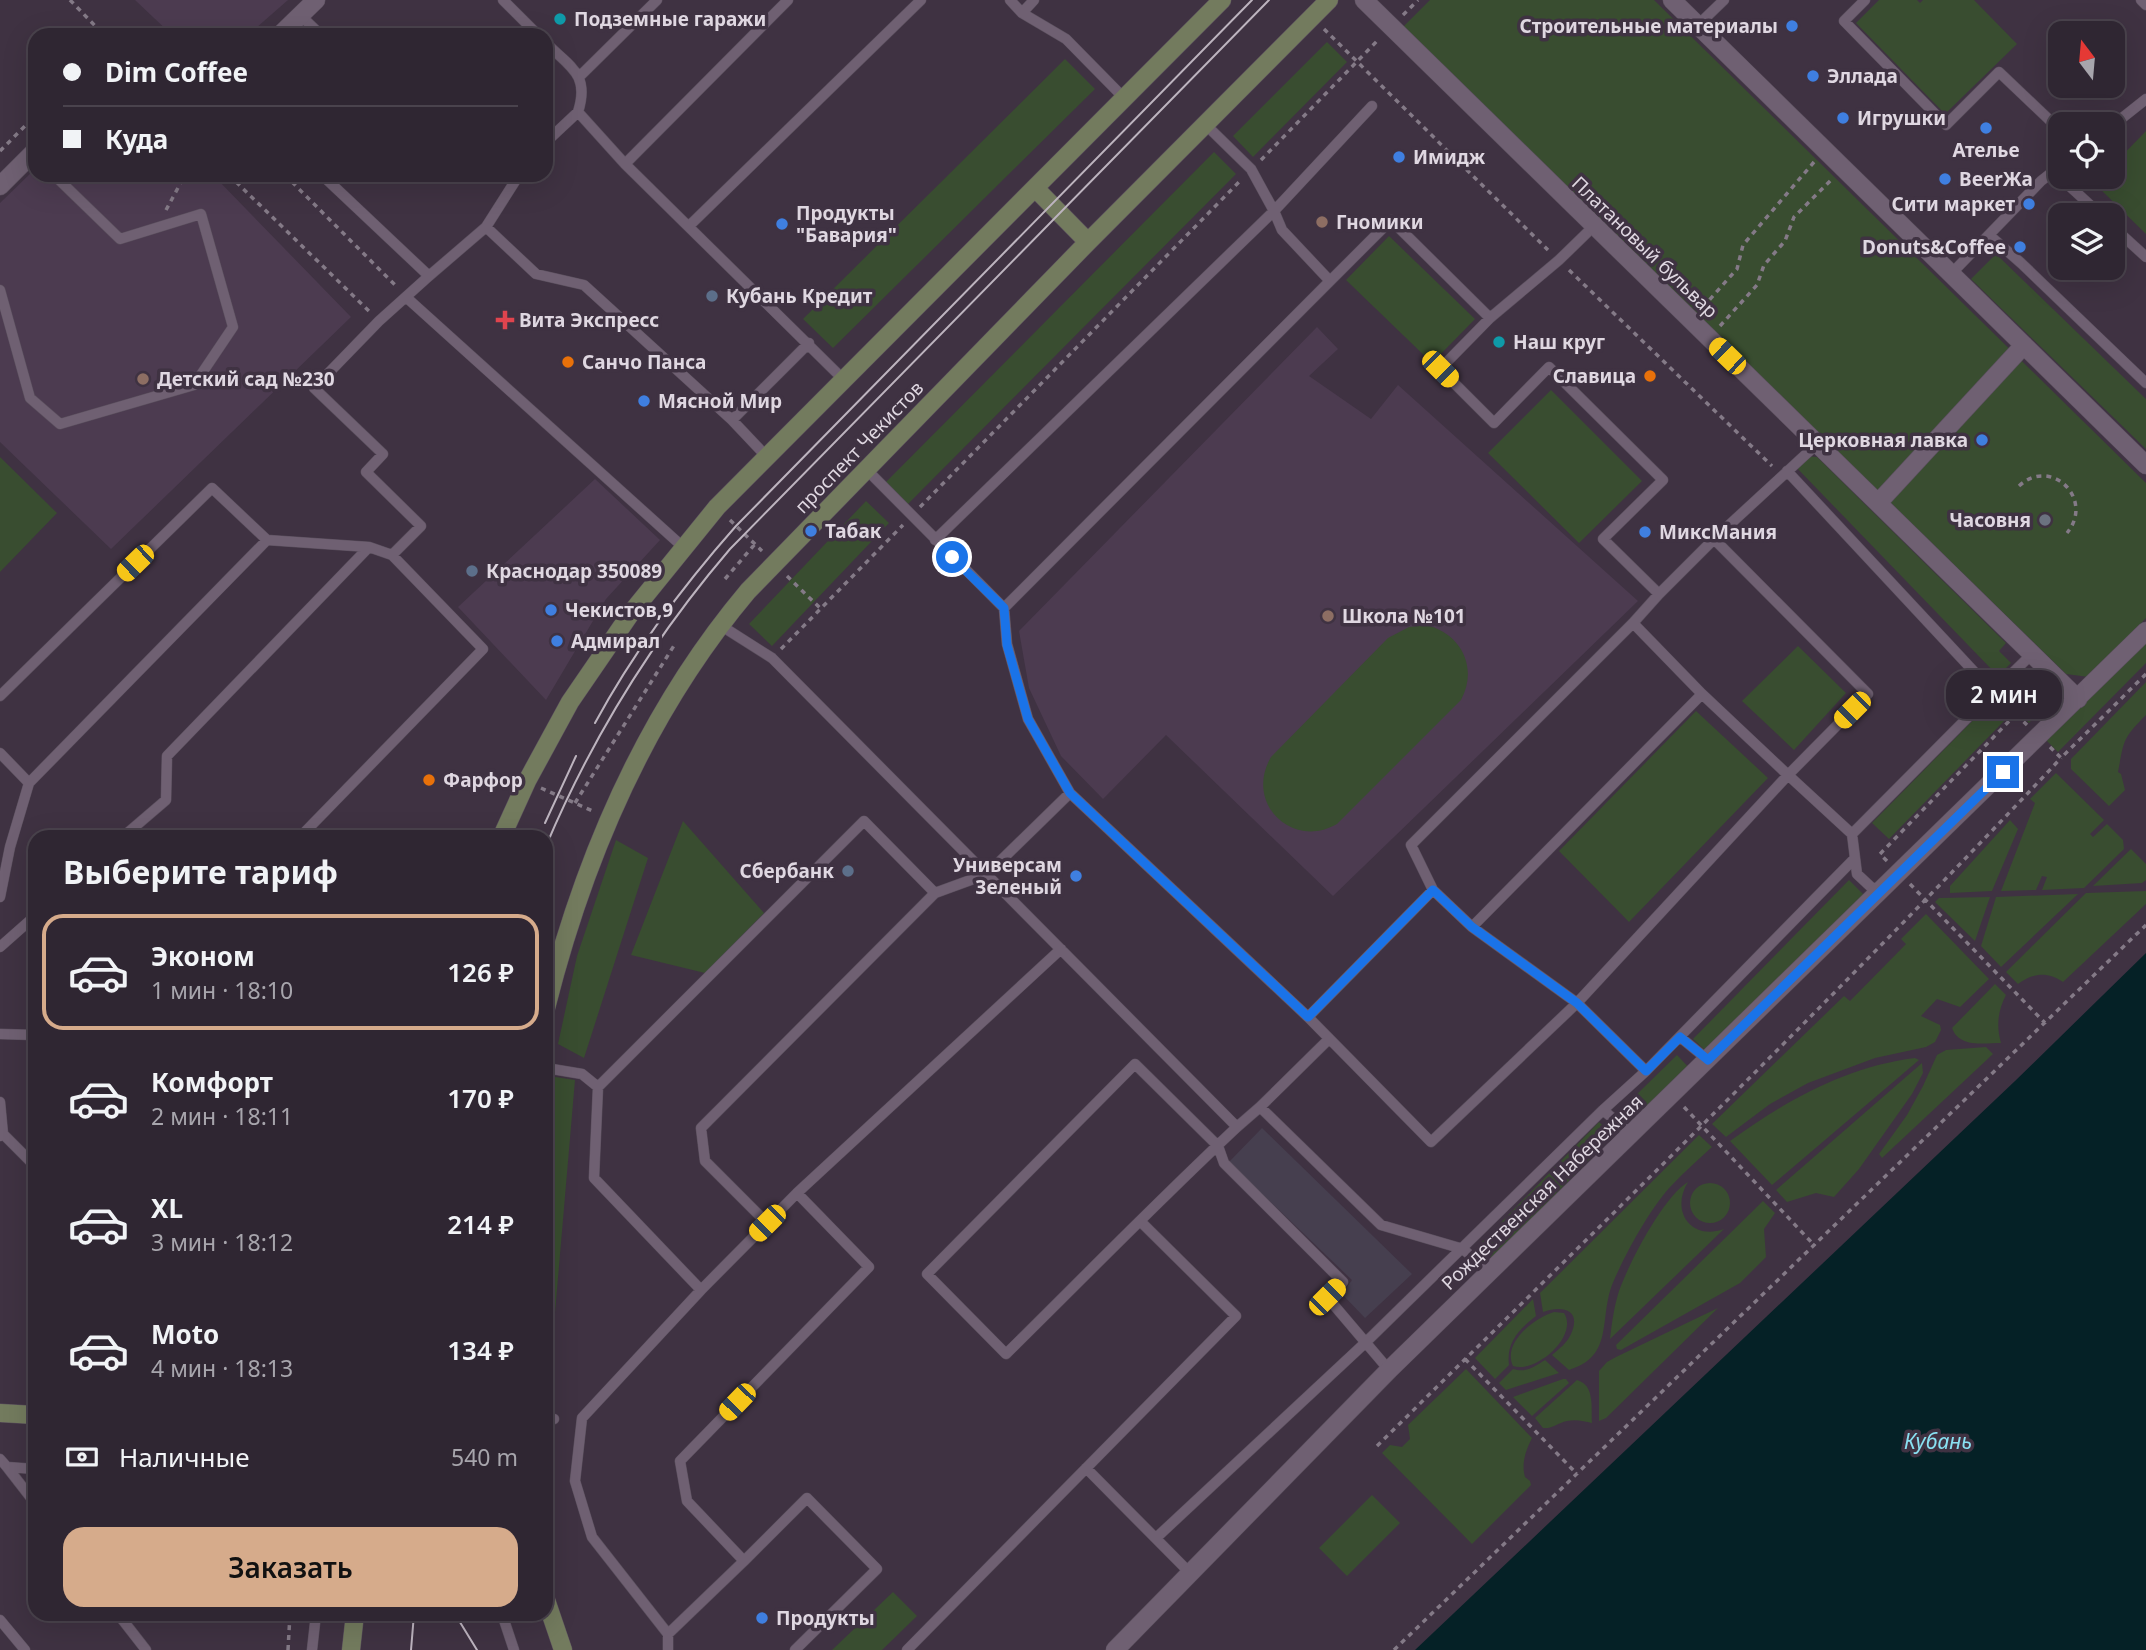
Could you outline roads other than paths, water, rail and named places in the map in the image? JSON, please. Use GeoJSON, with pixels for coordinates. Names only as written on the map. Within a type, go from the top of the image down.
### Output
{"type":"FeatureCollection","features":[{"type":"Feature","properties":{"kind":"main road"},"geometry":{"type":"LineString","coordinates":[[505,830],[527,781],[570,702],[631,613],[683,547],[766,456],[1222,0]]}},
{"type":"Feature","properties":{"kind":"main road","name":"проспект Чекистов"},"geometry":{"type":"LineString","coordinates":[[553,979],[559,955],[607,819],[666,707],[719,624],[748,590],[866,469],[1329,0]]}},
{"type":"Feature","properties":{"kind":"main road"},"geometry":{"type":"LineString","coordinates":[[1035,188],[1088,242]]}},
{"type":"Feature","properties":{"kind":"main road"},"geometry":{"type":"LineString","coordinates":[[0,1413],[28,1415]]}},
{"type":"Feature","properties":{"kind":"main road"},"geometry":{"type":"LineString","coordinates":[[351,1650],[354,1621]]}},
{"type":"Feature","properties":{"kind":"main road"},"geometry":{"type":"LineString","coordinates":[[553,1621],[563,1650]]}},
{"type":"Feature","properties":{"kind":"street"},"geometry":{"type":"LineString","coordinates":[[287,28],[316,0]]}},
{"type":"Feature","properties":{"kind":"street","name":"Платановый бульвар"},"geometry":{"type":"LineString","coordinates":[[1364,0],[2078,699]]}},
{"type":"Feature","properties":{"kind":"street"},"geometry":{"type":"LineString","coordinates":[[1672,0],[2146,465]]}},
{"type":"Feature","properties":{"kind":"street"},"geometry":{"type":"LineString","coordinates":[[0,186],[28,160]]}},
{"type":"Feature","properties":{"kind":"street"},"geometry":{"type":"LineString","coordinates":[[1878,503],[2024,345]]}},
{"type":"Feature","properties":{"kind":"street","name":"Рождественская Набережная"},"geometry":{"type":"LineString","coordinates":[[1115,1650],[1389,1370],[2146,631]]}},
{"type":"Feature","properties":{"kind":"lane"},"geometry":{"type":"LineString","coordinates":[[503,0],[531,28]]}},
{"type":"Feature","properties":{"kind":"lane"},"geometry":{"type":"LineString","coordinates":[[580,76],[657,0]]}},
{"type":"Feature","properties":{"kind":"lane"},"geometry":{"type":"LineString","coordinates":[[625,163],[788,0]]}},
{"type":"Feature","properties":{"kind":"lane"},"geometry":{"type":"LineString","coordinates":[[689,226],[921,0]]}},
{"type":"Feature","properties":{"kind":"lane"},"geometry":{"type":"LineString","coordinates":[[1010,0],[1022,13],[1066,39],[1125,99]]}},
{"type":"Feature","properties":{"kind":"lane"},"geometry":{"type":"LineString","coordinates":[[1022,13],[1034,0]]}},
{"type":"Feature","properties":{"kind":"lane"},"geometry":{"type":"LineString","coordinates":[[1698,25],[1724,0]]}},
{"type":"Feature","properties":{"kind":"lane"},"geometry":{"type":"LineString","coordinates":[[1865,0],[1844,22],[1946,125],[1999,72],[2048,119]]}},
{"type":"Feature","properties":{"kind":"lane"},"geometry":{"type":"LineString","coordinates":[[2141,0],[2146,5]]}},
{"type":"Feature","properties":{"kind":"lane"},"geometry":{"type":"LineString","coordinates":[[300,15],[314,28]]}},
{"type":"Feature","properties":{"kind":"lane"},"geometry":{"type":"LineString","coordinates":[[553,50],[580,76],[584,94],[578,111],[553,135]]}},
{"type":"Feature","properties":{"kind":"lane"},"geometry":{"type":"LineString","coordinates":[[2125,116],[2146,99]]}},
{"type":"Feature","properties":{"kind":"lane"},"geometry":{"type":"LineString","coordinates":[[935,540],[1274,211],[1372,106]]}},
{"type":"Feature","properties":{"kind":"lane"},"geometry":{"type":"LineString","coordinates":[[578,111],[625,163],[844,380]]}},
{"type":"Feature","properties":{"kind":"lane"},"geometry":{"type":"LineString","coordinates":[[1206,125],[1251,169],[1282,230],[1330,282]]}},
{"type":"Feature","properties":{"kind":"lane"},"geometry":{"type":"LineString","coordinates":[[1951,274],[2048,176]]}},
{"type":"Feature","properties":{"kind":"lane"},"geometry":{"type":"LineString","coordinates":[[0,289],[30,398],[60,425],[194,385],[233,327],[201,214],[121,239],[61,182]]}},
{"type":"Feature","properties":{"kind":"lane"},"geometry":{"type":"LineString","coordinates":[[329,182],[429,276]]}},
{"type":"Feature","properties":{"kind":"lane"},"geometry":{"type":"LineString","coordinates":[[392,555],[421,526],[366,472],[383,454],[314,388],[379,321],[486,227],[515,182]]}},
{"type":"Feature","properties":{"kind":"lane"},"geometry":{"type":"LineString","coordinates":[[2076,189],[2090,203]]}},
{"type":"Feature","properties":{"kind":"lane"},"geometry":{"type":"LineString","coordinates":[[1004,608],[1391,220],[1490,318]]}},
{"type":"Feature","properties":{"kind":"lane"},"geometry":{"type":"LineString","coordinates":[[1594,226],[1559,260],[1490,318],[1440,369],[1494,423],[1549,367],[1663,480],[1604,539],[1659,594]]}},
{"type":"Feature","properties":{"kind":"lane"},"geometry":{"type":"LineString","coordinates":[[486,227],[536,274],[584,285],[732,420],[766,456]]}},
{"type":"Feature","properties":{"kind":"lane"},"geometry":{"type":"LineString","coordinates":[[1989,235],[2146,383]]}},
{"type":"Feature","properties":{"kind":"lane"},"geometry":{"type":"LineString","coordinates":[[2125,238],[2146,257]]}},
{"type":"Feature","properties":{"kind":"lane"},"geometry":{"type":"LineString","coordinates":[[407,298],[683,547]]}},
{"type":"Feature","properties":{"kind":"lane"},"geometry":{"type":"LineString","coordinates":[[732,420],[809,343]]}},
{"type":"Feature","properties":{"kind":"lane"},"geometry":{"type":"LineString","coordinates":[[1646,1071],[1577,1003],[1472,927],[1433,890],[1411,845],[1714,539],[1817,444]]}},
{"type":"Feature","properties":{"kind":"lane"},"geometry":{"type":"LineString","coordinates":[[866,469],[1004,608],[1007,645],[1028,719],[1070,793],[1308,1017],[1431,1142],[1577,1003],[1788,775],[1868,694],[1714,539]]}},
{"type":"Feature","properties":{"kind":"lane"},"geometry":{"type":"LineString","coordinates":[[1787,471],[1993,692]]}},
{"type":"Feature","properties":{"kind":"lane"},"geometry":{"type":"LineString","coordinates":[[0,695],[212,488],[267,540],[369,547],[392,555],[483,649],[307,830]]}},
{"type":"Feature","properties":{"kind":"lane"},"geometry":{"type":"LineString","coordinates":[[0,897],[10,847],[29,783],[267,540]]}},
{"type":"Feature","properties":{"kind":"lane"},"geometry":{"type":"LineString","coordinates":[[131,830],[166,800],[167,756],[369,547]]}},
{"type":"Feature","properties":{"kind":"lane"},"geometry":{"type":"LineString","coordinates":[[1633,623],[1702,694],[1852,834],[1857,874],[1872,888],[1883,888]]}},
{"type":"Feature","properties":{"kind":"lane"},"geometry":{"type":"LineString","coordinates":[[719,624],[772,658],[1237,1127]]}},
{"type":"Feature","properties":{"kind":"lane"},"geometry":{"type":"LineString","coordinates":[[1852,834],[2031,655]]}},
{"type":"Feature","properties":{"kind":"lane"},"geometry":{"type":"LineString","coordinates":[[1472,927],[1702,694]]}},
{"type":"Feature","properties":{"kind":"lane"},"geometry":{"type":"LineString","coordinates":[[0,754],[29,783]]}},
{"type":"Feature","properties":{"kind":"lane"},"geometry":{"type":"LineString","coordinates":[[767,1223],[705,1161],[701,1128],[934,893],[987,874],[1070,793]]}},
{"type":"Feature","properties":{"kind":"lane"},"geometry":{"type":"LineString","coordinates":[[701,1290],[594,1178],[598,1087],[864,821],[934,893]]}},
{"type":"Feature","properties":{"kind":"lane"},"geometry":{"type":"LineString","coordinates":[[1156,1538],[1365,1343],[1646,1071],[1855,858]]}},
{"type":"Feature","properties":{"kind":"lane"},"geometry":{"type":"LineString","coordinates":[[1308,1017],[1433,890]]}},
{"type":"Feature","properties":{"kind":"lane"},"geometry":{"type":"LineString","coordinates":[[0,947],[28,922]]}},
{"type":"Feature","properties":{"kind":"lane"},"geometry":{"type":"LineString","coordinates":[[668,1650],[668,1634],[592,1537],[575,1481],[582,1418],[701,1290],[797,1193],[1061,949]]}},
{"type":"Feature","properties":{"kind":"lane"},"geometry":{"type":"LineString","coordinates":[[0,1034],[28,1035]]}},
{"type":"Feature","properties":{"kind":"lane"},"geometry":{"type":"LineString","coordinates":[[1680,1037],[1708,1060]]}},
{"type":"Feature","properties":{"kind":"lane"},"geometry":{"type":"LineString","coordinates":[[1329,1039],[1260,1107],[1237,1127],[1218,1146],[1140,1221],[1006,1354],[927,1274],[1135,1064],[1218,1146],[1224,1163],[1342,1282],[1327,1297],[1389,1370]]}},
{"type":"Feature","properties":{"kind":"lane"},"geometry":{"type":"LineString","coordinates":[[553,1069],[582,1074],[598,1087]]}},
{"type":"Feature","properties":{"kind":"lane"},"geometry":{"type":"LineString","coordinates":[[0,1102],[2,1135],[28,1159]]}},
{"type":"Feature","properties":{"kind":"lane"},"geometry":{"type":"LineString","coordinates":[[1260,1107],[1381,1225],[1463,1249],[1489,1272]]}},
{"type":"Feature","properties":{"kind":"lane"},"geometry":{"type":"LineString","coordinates":[[1602,1111],[1631,1134]]}},
{"type":"Feature","properties":{"kind":"lane"},"geometry":{"type":"LineString","coordinates":[[744,1561],[687,1501],[680,1461],[869,1267],[797,1193]]}},
{"type":"Feature","properties":{"kind":"lane"},"geometry":{"type":"LineString","coordinates":[[907,1650],[1236,1316],[1140,1221]]}},
{"type":"Feature","properties":{"kind":"lane"},"geometry":{"type":"LineString","coordinates":[[4,1463],[28,1468]]}},
{"type":"Feature","properties":{"kind":"lane"},"geometry":{"type":"LineString","coordinates":[[4,1463],[28,1494]]}},
{"type":"Feature","properties":{"kind":"lane"},"geometry":{"type":"LineString","coordinates":[[1086,1468],[1190,1573]]}},
{"type":"Feature","properties":{"kind":"lane"},"geometry":{"type":"LineString","coordinates":[[668,1634],[807,1499],[877,1569],[795,1650]]}},
{"type":"Feature","properties":{"kind":"lane"},"geometry":{"type":"LineString","coordinates":[[0,1620],[25,1650]]}},
{"type":"Feature","properties":{"kind":"lane"},"geometry":{"type":"LineString","coordinates":[[123,1621],[146,1650]]}},
{"type":"Feature","properties":{"kind":"lane"},"geometry":{"type":"LineString","coordinates":[[312,1650],[315,1621]]}},
{"type":"Feature","properties":{"kind":"lane"},"geometry":{"type":"LineString","coordinates":[[504,1621],[514,1650]]}},
{"type":"Feature","properties":{"kind":"water","name":"Кубань"},"geometry":{"type":"Polygon","coordinates":[[[2146,953],[2146,1650],[1415,1650],[2015,1081],[2146,953]]]}},
{"type":"Feature","properties":{"kind":"tram line"},"geometry":{"type":"LineString","coordinates":[[595,723],[660,620],[736,526],[1252,0]]}},
{"type":"Feature","properties":{"kind":"tram line"},"geometry":{"type":"LineString","coordinates":[[553,830],[583,766],[626,690],[675,618],[730,549],[1269,0]]}},
{"type":"Feature","properties":{"kind":"tram line"},"geometry":{"type":"LineString","coordinates":[[545,823],[576,756]]}},
{"type":"Feature","properties":{"kind":"tram line"},"geometry":{"type":"LineString","coordinates":[[411,1650],[413,1621]]}},
{"type":"Feature","properties":{"kind":"tram line"},"geometry":{"type":"LineString","coordinates":[[459,1621],[477,1650]]}},
{"type":"Feature","properties":{"kind":"place","name":"Подземные гаражи"},"geometry":{"type":"Point","coordinates":[560,19]}},
{"type":"Feature","properties":{"kind":"place","name":"Строительные материалы"},"geometry":{"type":"Point","coordinates":[1792,26]}},
{"type":"Feature","properties":{"kind":"place","name":"Эллада"},"geometry":{"type":"Point","coordinates":[1813,76]}},
{"type":"Feature","properties":{"kind":"place","name":"Игрушки"},"geometry":{"type":"Point","coordinates":[1843,118]}},
{"type":"Feature","properties":{"kind":"place","name":"Ателье"},"geometry":{"type":"Point","coordinates":[1986,128]}},
{"type":"Feature","properties":{"kind":"place","name":"Имидж"},"geometry":{"type":"Point","coordinates":[1399,157]}},
{"type":"Feature","properties":{"kind":"place","name":"BeerЖа"},"geometry":{"type":"Point","coordinates":[1945,179]}},
{"type":"Feature","properties":{"kind":"place","name":"Сити маркет"},"geometry":{"type":"Point","coordinates":[2029,204]}},
{"type":"Feature","properties":{"kind":"place","name":"Гномики"},"geometry":{"type":"Point","coordinates":[1322,222]}},
{"type":"Feature","properties":{"kind":"place","name":"Продукты \"Бавария\""},"geometry":{"type":"Point","coordinates":[782,224]}},
{"type":"Feature","properties":{"kind":"place","name":"Donuts&Coffee"},"geometry":{"type":"Point","coordinates":[2020,247]}},
{"type":"Feature","properties":{"kind":"place","name":"Кубань Кредит"},"geometry":{"type":"Point","coordinates":[712,296]}},
{"type":"Feature","properties":{"kind":"place","name":"Вита Экспресс"},"geometry":{"type":"Point","coordinates":[505,320]}},
{"type":"Feature","properties":{"kind":"place","name":"Наш круг"},"geometry":{"type":"Point","coordinates":[1499,342]}},
{"type":"Feature","properties":{"kind":"place","name":"Санчо Панса"},"geometry":{"type":"Point","coordinates":[568,362]}},
{"type":"Feature","properties":{"kind":"place","name":"Славица"},"geometry":{"type":"Point","coordinates":[1650,376]}},
{"type":"Feature","properties":{"kind":"place","name":"Детский сад №230"},"geometry":{"type":"Point","coordinates":[143,379]}},
{"type":"Feature","properties":{"kind":"place","name":"Мясной Мир"},"geometry":{"type":"Point","coordinates":[644,401]}},
{"type":"Feature","properties":{"kind":"place","name":"Церковная лавка"},"geometry":{"type":"Point","coordinates":[1982,440]}},
{"type":"Feature","properties":{"kind":"place","name":"Часовня"},"geometry":{"type":"Point","coordinates":[2045,520]}},
{"type":"Feature","properties":{"kind":"place","name":"Табак"},"geometry":{"type":"Point","coordinates":[811,531]}},
{"type":"Feature","properties":{"kind":"place","name":"МиксМания"},"geometry":{"type":"Point","coordinates":[1645,532]}},
{"type":"Feature","properties":{"kind":"place","name":"Краснодар 350089"},"geometry":{"type":"Point","coordinates":[472,571]}},
{"type":"Feature","properties":{"kind":"place","name":"Чекистов,9"},"geometry":{"type":"Point","coordinates":[551,610]}},
{"type":"Feature","properties":{"kind":"place","name":"Школа №101"},"geometry":{"type":"Point","coordinates":[1328,616]}},
{"type":"Feature","properties":{"kind":"place","name":"Адмирал"},"geometry":{"type":"Point","coordinates":[557,641]}},
{"type":"Feature","properties":{"kind":"place","name":"Фарфор"},"geometry":{"type":"Point","coordinates":[429,780]}},
{"type":"Feature","properties":{"kind":"place","name":"Сбербанк"},"geometry":{"type":"Point","coordinates":[848,871]}},
{"type":"Feature","properties":{"kind":"place","name":"Универсам Зеленый"},"geometry":{"type":"Point","coordinates":[1076,876]}},
{"type":"Feature","properties":{"kind":"place","name":"Продукты"},"geometry":{"type":"Point","coordinates":[762,1618]}}]}
